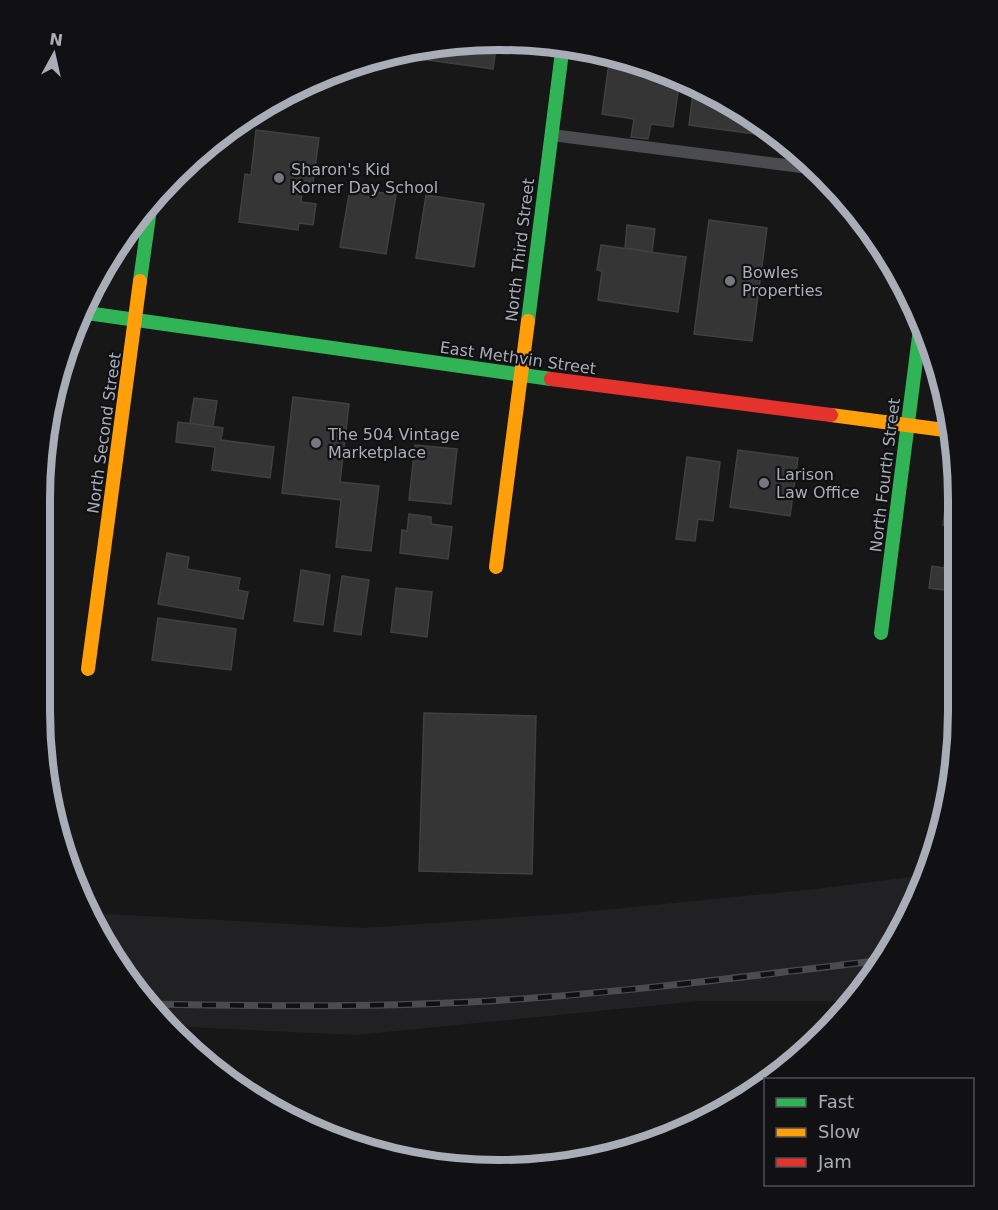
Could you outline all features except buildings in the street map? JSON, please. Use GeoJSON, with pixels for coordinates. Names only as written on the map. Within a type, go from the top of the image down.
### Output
{"type":"FeatureCollection","features":[{"type":"Feature","properties":{"kind":"street","name":"North Third Street"},"geometry":{"type":"LineString","coordinates":[[496,567],[562,54]]}},
{"type":"Feature","properties":{"kind":"street","name":"North Second Street"},"geometry":{"type":"LineString","coordinates":[[88,669],[149,217]]}},
{"type":"Feature","properties":{"kind":"street","name":"East Methvin Street"},"geometry":{"type":"LineString","coordinates":[[90,314],[520,375],[943,430]]}},
{"type":"Feature","properties":{"kind":"street","name":"North Fourth Street"},"geometry":{"type":"LineString","coordinates":[[880,633],[919,339]]}},
{"type":"Feature","properties":{"kind":"lane"},"geometry":{"type":"LineString","coordinates":[[551,134],[802,167]]}},
{"type":"Feature","properties":{"kind":"shaded area"},"geometry":{"type":"Polygon","coordinates":[[[917,876],[888,936],[873,961],[842,1001],[700,1001],[356,1035],[179,1027],[142,985],[125,961],[98,913],[364,928],[563,914],[815,889],[917,876]]]}},
{"type":"Feature","properties":{"kind":"railway"},"geometry":{"type":"LineString","coordinates":[[159,1004],[281,1006],[459,1003],[647,988],[873,961]]}},
{"type":"Feature","properties":{"kind":"traffic: fast"},"geometry":{"type":"LineString","coordinates":[[528,321],[562,54]]}},
{"type":"Feature","properties":{"kind":"traffic: fast"},"geometry":{"type":"LineString","coordinates":[[140,281],[149,217]]}},
{"type":"Feature","properties":{"kind":"traffic: fast"},"geometry":{"type":"LineString","coordinates":[[90,313],[551,379]]}},
{"type":"Feature","properties":{"kind":"traffic: fast"},"geometry":{"type":"LineString","coordinates":[[881,633],[919,339]]}},
{"type":"Feature","properties":{"kind":"traffic: slow"},"geometry":{"type":"LineString","coordinates":[[88,669],[140,281]]}},
{"type":"Feature","properties":{"kind":"traffic: slow"},"geometry":{"type":"LineString","coordinates":[[496,567],[528,321]]}},
{"type":"Feature","properties":{"kind":"traffic: slow"},"geometry":{"type":"LineString","coordinates":[[831,415],[943,430]]}},
{"type":"Feature","properties":{"kind":"traffic: jam"},"geometry":{"type":"LineString","coordinates":[[551,379],[831,415]]}},
{"type":"Feature","properties":{"kind":"place","name":"Sharon's Kid Korner Day School"},"geometry":{"type":"Point","coordinates":[279,178]}},
{"type":"Feature","properties":{"kind":"place","name":"Bowles Properties"},"geometry":{"type":"Point","coordinates":[730,281]}},
{"type":"Feature","properties":{"kind":"place","name":"The 504 Vintage Marketplace"},"geometry":{"type":"Point","coordinates":[316,443]}},
{"type":"Feature","properties":{"kind":"place","name":"Larison Law Office"},"geometry":{"type":"Point","coordinates":[764,483]}}]}
